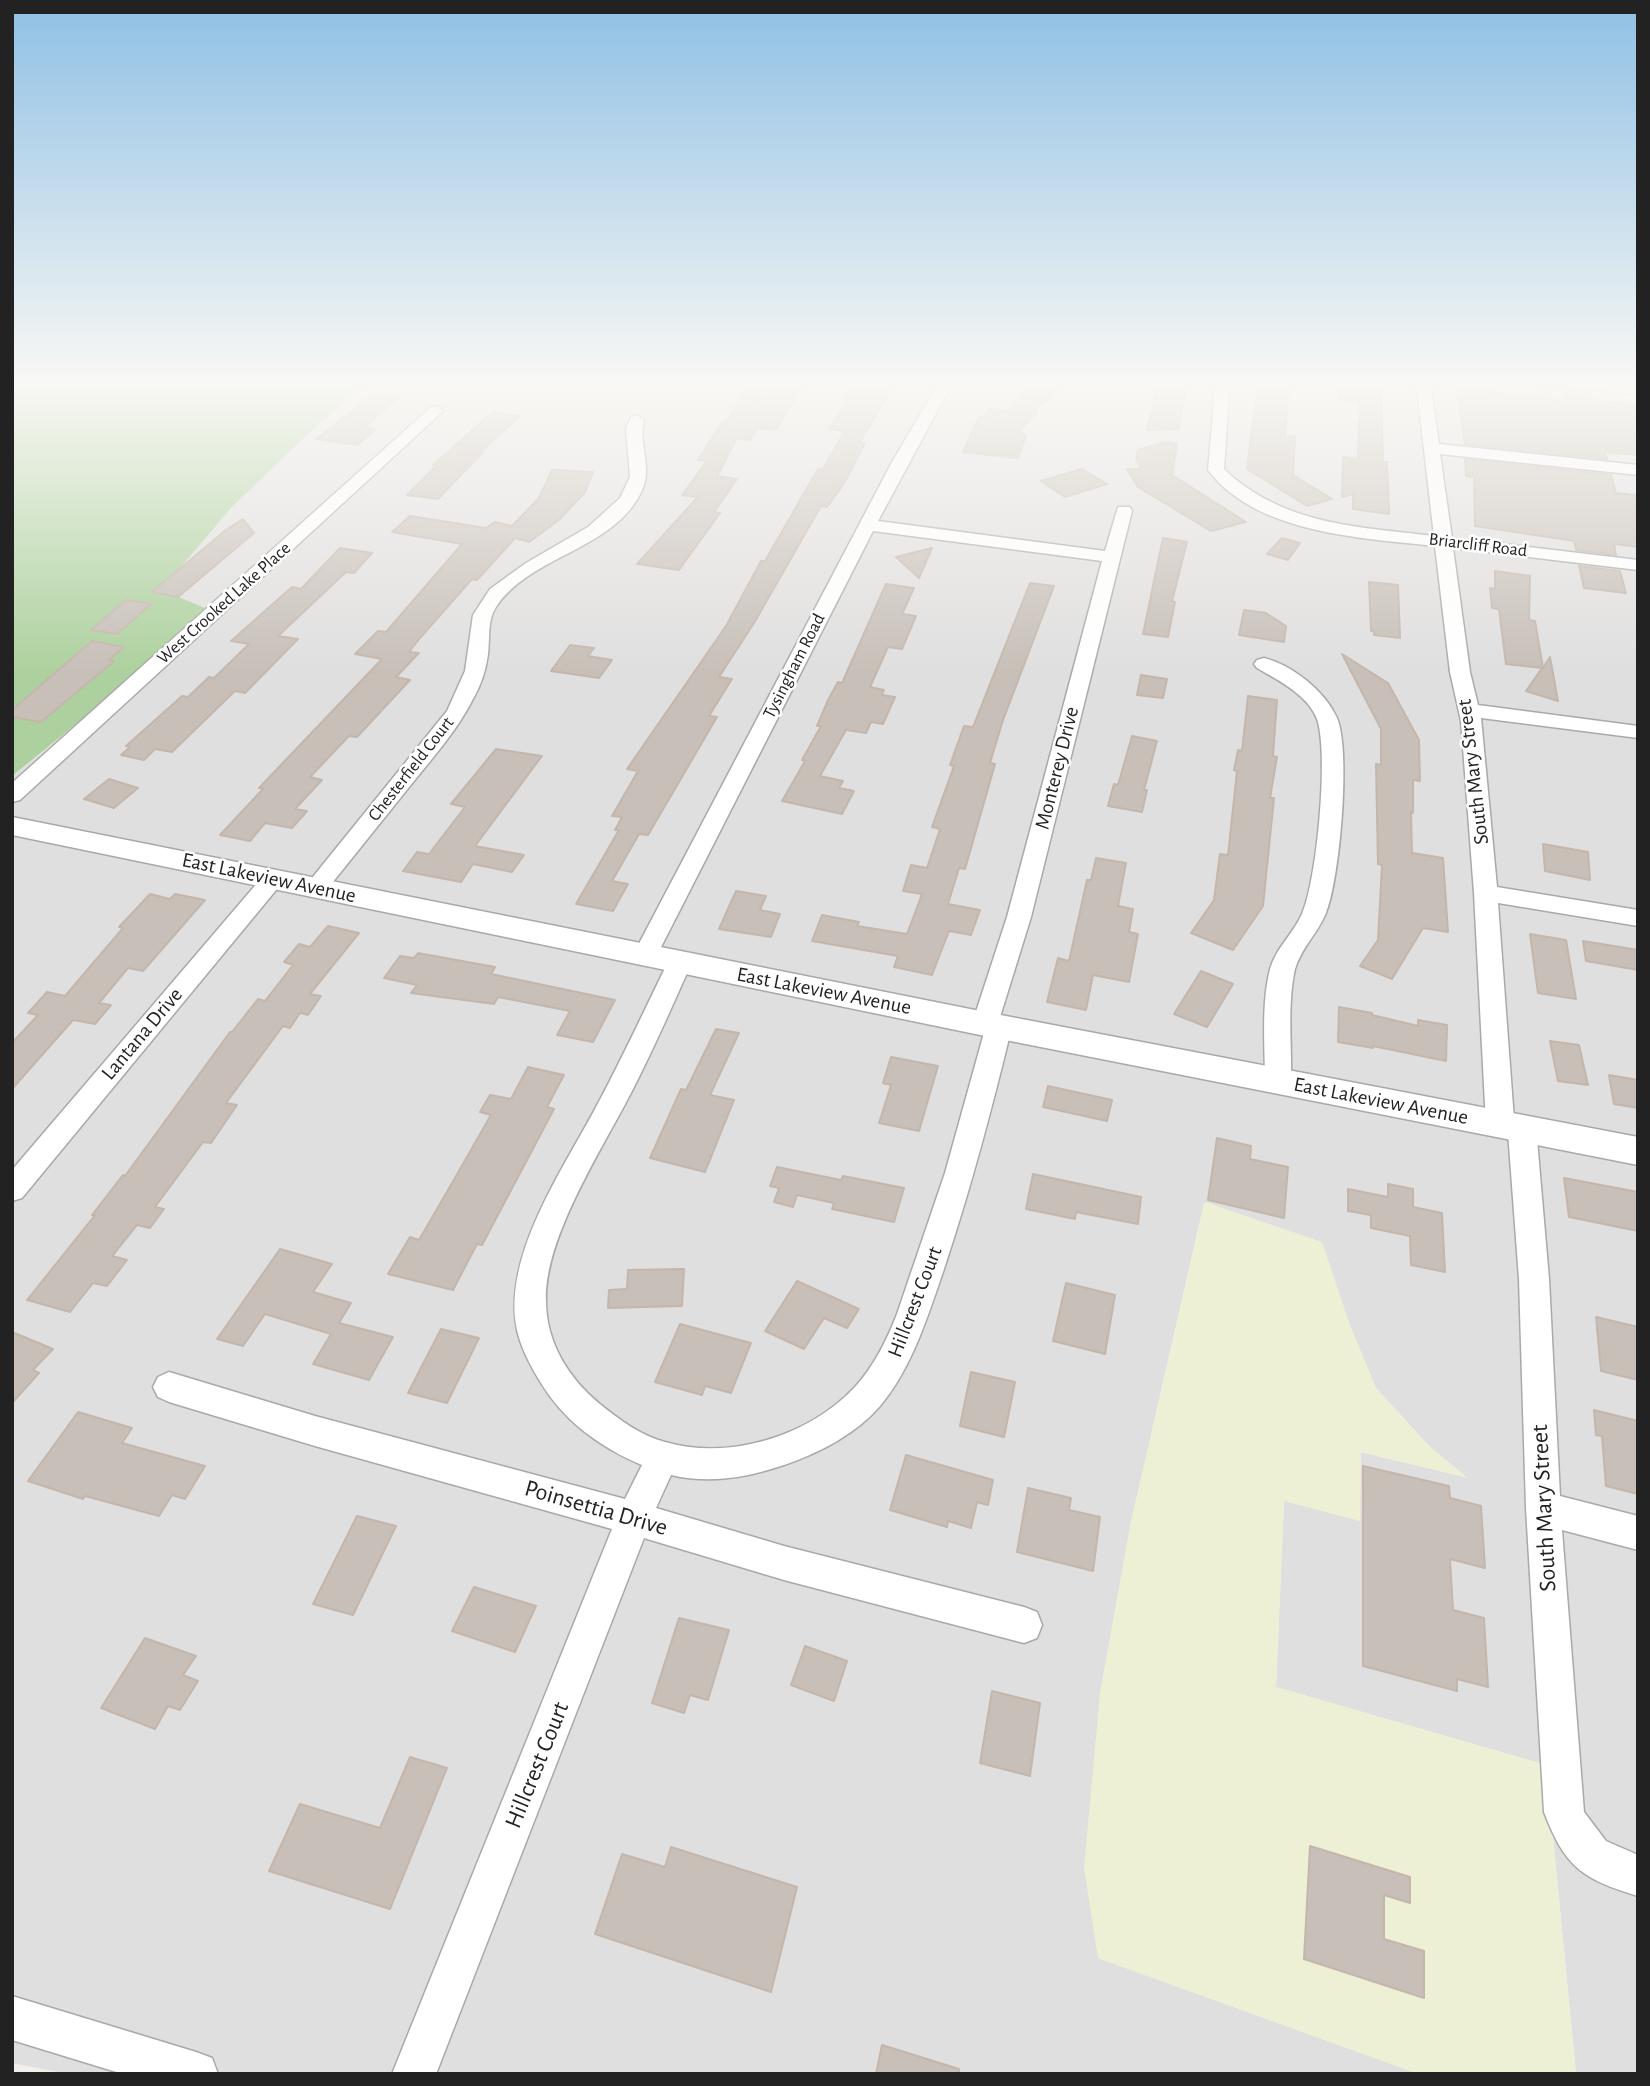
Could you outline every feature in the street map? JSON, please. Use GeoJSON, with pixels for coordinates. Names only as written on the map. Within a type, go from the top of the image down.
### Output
{"type":"FeatureCollection","features":[{"type":"Feature","properties":{"kind":"street","name":"West Crooked Lake Place"},"geometry":{"type":"LineString","coordinates":[[12,795],[362,477]]}},
{"type":"Feature","properties":{"kind":"street","name":"Chesterfield Court"},"geometry":{"type":"LineString","coordinates":[[316,888],[443,732],[462,702],[478,659],[480,623],[492,599],[527,571],[599,526],[628,500],[638,477]]}},
{"type":"Feature","properties":{"kind":"street","name":"Tysingham Road"},"geometry":{"type":"LineString","coordinates":[[645,955],[892,477]]}},
{"type":"Feature","properties":{"kind":"street","name":"Briarcliff Road"},"geometry":{"type":"LineString","coordinates":[[1224,477],[1280,512],[1307,524],[1638,565]]}},
{"type":"Feature","properties":{"kind":"street","name":"South Mary Street"},"geometry":{"type":"LineString","coordinates":[[1436,477],[1460,672],[1469,710],[1511,1126],[1534,1279],[1543,1508],[1564,1812],[1580,1847],[1625,1872]]}},
{"type":"Feature","properties":{"kind":"street","name":"Monterey Drive"},"geometry":{"type":"LineString","coordinates":[[992,1025],[1125,510]]}},
{"type":"Feature","properties":{"kind":"street"},"geometry":{"type":"LineString","coordinates":[[869,525],[1112,557]]}},
{"type":"Feature","properties":{"kind":"street"},"geometry":{"type":"LineString","coordinates":[[1264,664],[1291,680],[1323,710],[1329,722],[1331,746],[1331,796],[1322,883],[1314,912],[1284,965],[1279,986],[1278,1081]]}},
{"type":"Feature","properties":{"kind":"street"},"geometry":{"type":"LineString","coordinates":[[1469,710],[1638,732]]}},
{"type":"Feature","properties":{"kind":"street","name":"East Lakeview Avenue"},"geometry":{"type":"LineString","coordinates":[[12,826],[992,1025],[1638,1151]]}},
{"type":"Feature","properties":{"kind":"street","name":"Lantana Drive"},"geometry":{"type":"LineString","coordinates":[[12,1190],[273,879]]}},
{"type":"Feature","properties":{"kind":"street"},"geometry":{"type":"LineString","coordinates":[[1486,894],[1638,918]]}},
{"type":"Feature","properties":{"kind":"street","name":"Hillcrest Court"},"geometry":{"type":"LineString","coordinates":[[680,962],[538,1254],[530,1297],[530,1326],[539,1354],[555,1382],[583,1411],[618,1436],[662,1458],[694,1465],[733,1462],[809,1440],[838,1423],[866,1398],[892,1364],[910,1324],[944,1225],[992,1025]]}},
{"type":"Feature","properties":{"kind":"street","name":"Poinsettia Drive"},"geometry":{"type":"LineString","coordinates":[[169,1387],[315,1432],[634,1518],[784,1563],[1024,1625]]}},
{"type":"Feature","properties":{"kind":"street","name":"Hillcrest Court"},"geometry":{"type":"LineString","coordinates":[[414,2074],[634,1518],[662,1458]]}},
{"type":"Feature","properties":{"kind":"street"},"geometry":{"type":"LineString","coordinates":[[1543,1508],[1638,1533]]}},
{"type":"Feature","properties":{"kind":"street"},"geometry":{"type":"LineString","coordinates":[[12,2018],[196,2074]]}},
{"type":"Feature","properties":{"kind":"shaded area"},"geometry":{"type":"Polygon","coordinates":[[[263,477],[1638,477],[1638,1140],[988,1014],[12,817],[12,776],[213,612],[172,594],[169,581],[231,508],[263,477]]]}},
{"type":"Feature","properties":{"kind":"shaded area"},"geometry":{"type":"Polygon","coordinates":[[[12,835],[982,1034],[1638,1163],[1638,2074],[1576,2074],[1546,1765],[1276,1687],[1284,1501],[1360,1452],[1466,1477],[1430,1447],[1376,1388],[1351,1328],[1204,1203],[1131,1522],[1100,1694],[1098,1958],[1419,2074],[68,2074],[12,2063],[12,835]]]}},
{"type":"Feature","properties":{"kind":"green space"},"geometry":{"type":"Polygon","coordinates":[[[12,477],[263,477],[231,508],[169,581],[172,594],[214,612],[12,776],[12,477]]]}},
{"type":"Feature","properties":{"kind":"green space"},"geometry":{"type":"Polygon","coordinates":[[[1205,1202],[1322,1242],[1351,1328],[1376,1388],[1430,1447],[1468,1478],[1361,1452],[1360,1521],[1284,1501],[1276,1687],[1546,1765],[1576,2074],[1419,2074],[1098,1958],[1084,1868],[1100,1694],[1131,1522],[1205,1202]]]}},
{"type":"Feature","properties":{"kind":"building"},"geometry":{"type":"Polygon","coordinates":[[[425,477],[459,477],[438,499],[407,495],[425,477]]]}},
{"type":"Feature","properties":{"kind":"building"},"geometry":{"type":"Polygon","coordinates":[[[549,477],[591,477],[585,492],[559,520],[529,542],[515,538],[477,580],[472,579],[420,638],[409,652],[419,653],[396,677],[410,680],[357,737],[349,736],[310,777],[322,780],[295,809],[307,811],[292,828],[265,823],[250,841],[220,835],[263,789],[259,788],[382,659],[355,654],[378,631],[386,632],[462,544],[392,532],[410,516],[486,528],[495,522],[512,526],[539,498],[549,477]]]}},
{"type":"Feature","properties":{"kind":"building"},"geometry":{"type":"Polygon","coordinates":[[[695,477],[737,479],[714,512],[720,513],[679,570],[637,564],[698,497],[682,495],[695,477]]]}},
{"type":"Feature","properties":{"kind":"building"},"geometry":{"type":"Polygon","coordinates":[[[813,477],[847,477],[827,507],[821,506],[754,623],[719,677],[732,679],[709,716],[717,717],[648,835],[639,834],[612,881],[628,884],[613,911],[576,904],[619,830],[615,830],[622,817],[612,816],[638,771],[627,769],[726,626],[761,561],[765,561],[813,477]]]}},
{"type":"Feature","properties":{"kind":"building"},"geometry":{"type":"Polygon","coordinates":[[[1053,477],[1096,477],[1107,484],[1065,497],[1041,481],[1053,477]]]}},
{"type":"Feature","properties":{"kind":"building"},"geometry":{"type":"Polygon","coordinates":[[[1132,477],[1176,477],[1246,522],[1211,531],[1138,487],[1132,477]]]}},
{"type":"Feature","properties":{"kind":"building"},"geometry":{"type":"Polygon","coordinates":[[[1261,477],[1297,477],[1332,499],[1307,506],[1261,477]]]}},
{"type":"Feature","properties":{"kind":"building"},"geometry":{"type":"Polygon","coordinates":[[[1342,477],[1388,477],[1389,514],[1353,509],[1353,494],[1342,497],[1342,477]]]}},
{"type":"Feature","properties":{"kind":"building"},"geometry":{"type":"Polygon","coordinates":[[[1474,477],[1612,477],[1616,493],[1638,495],[1638,547],[1614,544],[1616,555],[1576,550],[1574,541],[1475,526],[1474,477]]]}},
{"type":"Feature","properties":{"kind":"building"},"geometry":{"type":"Polygon","coordinates":[[[243,519],[254,533],[178,597],[152,592],[226,530],[243,519]]]}},
{"type":"Feature","properties":{"kind":"building"},"geometry":{"type":"Polygon","coordinates":[[[1163,538],[1187,542],[1172,601],[1175,602],[1168,637],[1143,634],[1163,538]]]}},
{"type":"Feature","properties":{"kind":"building"},"geometry":{"type":"Polygon","coordinates":[[[1282,538],[1300,543],[1288,560],[1267,554],[1282,538]]]}},
{"type":"Feature","properties":{"kind":"building"},"geometry":{"type":"Polygon","coordinates":[[[340,548],[372,553],[354,573],[346,572],[278,636],[298,639],[245,693],[235,691],[172,752],[155,749],[144,760],[121,755],[130,747],[126,746],[182,696],[188,697],[209,677],[214,678],[249,644],[231,641],[292,587],[301,589],[340,548]]]}},
{"type":"Feature","properties":{"kind":"building"},"geometry":{"type":"Polygon","coordinates":[[[932,548],[919,578],[896,557],[932,548]]]}},
{"type":"Feature","properties":{"kind":"building"},"geometry":{"type":"Polygon","coordinates":[[[1579,566],[1620,571],[1626,593],[1584,588],[1579,566]]]}},
{"type":"Feature","properties":{"kind":"building"},"geometry":{"type":"Polygon","coordinates":[[[1495,571],[1530,576],[1529,620],[1535,621],[1543,668],[1550,657],[1558,701],[1526,691],[1542,668],[1506,664],[1499,609],[1492,608],[1490,588],[1495,589],[1495,571]]]}},
{"type":"Feature","properties":{"kind":"building"},"geometry":{"type":"Polygon","coordinates":[[[1369,582],[1398,585],[1400,638],[1374,635],[1374,631],[1371,631],[1369,582]]]}},
{"type":"Feature","properties":{"kind":"building"},"geometry":{"type":"Polygon","coordinates":[[[1030,583],[1054,586],[1003,720],[990,763],[995,764],[965,869],[959,868],[948,904],[980,910],[971,935],[949,931],[932,975],[894,967],[898,956],[812,941],[822,915],[859,922],[857,926],[907,934],[922,894],[903,891],[911,865],[927,868],[940,829],[932,827],[954,766],[950,765],[964,726],[973,727],[1030,583]]]}},
{"type":"Feature","properties":{"kind":"building"},"geometry":{"type":"Polygon","coordinates":[[[886,584],[914,588],[902,614],[916,616],[902,649],[888,647],[870,687],[884,690],[882,695],[895,697],[883,724],[871,722],[866,733],[846,730],[820,776],[843,781],[839,788],[854,791],[842,814],[782,801],[805,761],[802,760],[821,726],[817,726],[828,700],[838,682],[842,683],[886,584]]]}},
{"type":"Feature","properties":{"kind":"building"},"geometry":{"type":"Polygon","coordinates":[[[126,600],[151,604],[117,634],[91,630],[126,600]]]}},
{"type":"Feature","properties":{"kind":"building"},"geometry":{"type":"Polygon","coordinates":[[[1244,610],[1266,613],[1286,626],[1284,642],[1239,635],[1244,610]]]}},
{"type":"Feature","properties":{"kind":"building"},"geometry":{"type":"Polygon","coordinates":[[[92,641],[124,647],[109,660],[114,661],[41,722],[12,717],[12,710],[92,641]]]}},
{"type":"Feature","properties":{"kind":"building"},"geometry":{"type":"Polygon","coordinates":[[[570,645],[594,648],[588,656],[612,660],[599,678],[551,671],[570,645]]]}},
{"type":"Feature","properties":{"kind":"building"},"geometry":{"type":"Polygon","coordinates":[[[1342,654],[1388,683],[1419,740],[1420,781],[1413,780],[1413,813],[1411,812],[1412,853],[1443,858],[1448,932],[1423,928],[1392,979],[1360,966],[1378,940],[1382,865],[1378,864],[1376,764],[1381,765],[1381,729],[1342,654]]]}},
{"type":"Feature","properties":{"kind":"building"},"geometry":{"type":"Polygon","coordinates":[[[1141,675],[1167,679],[1163,698],[1137,695],[1141,675]]]}},
{"type":"Feature","properties":{"kind":"building"},"geometry":{"type":"Polygon","coordinates":[[[1248,696],[1277,700],[1273,756],[1277,757],[1270,798],[1274,798],[1263,906],[1233,950],[1191,933],[1214,900],[1220,854],[1228,855],[1237,771],[1234,770],[1238,750],[1242,751],[1248,696]]]}},
{"type":"Feature","properties":{"kind":"building"},"geometry":{"type":"Polygon","coordinates":[[[1132,736],[1157,741],[1144,790],[1147,790],[1142,812],[1108,806],[1114,784],[1118,785],[1132,736]]]}},
{"type":"Feature","properties":{"kind":"building"},"geometry":{"type":"Polygon","coordinates":[[[496,749],[542,756],[475,846],[524,855],[512,872],[473,864],[461,882],[403,871],[417,852],[429,854],[465,807],[451,804],[496,749]]]}},
{"type":"Feature","properties":{"kind":"building"},"geometry":{"type":"Polygon","coordinates":[[[109,779],[138,788],[114,808],[84,799],[109,779]]]}},
{"type":"Feature","properties":{"kind":"building"},"geometry":{"type":"Polygon","coordinates":[[[1543,844],[1588,852],[1590,880],[1545,871],[1543,844]]]}},
{"type":"Feature","properties":{"kind":"building"},"geometry":{"type":"Polygon","coordinates":[[[1096,858],[1126,863],[1118,906],[1133,909],[1129,932],[1138,934],[1129,982],[1093,975],[1086,1010],[1047,1002],[1058,958],[1069,961],[1087,880],[1091,880],[1096,858]]]}},
{"type":"Feature","properties":{"kind":"building"},"geometry":{"type":"Polygon","coordinates":[[[736,891],[766,896],[760,910],[780,914],[771,937],[719,929],[736,891]]]}},
{"type":"Feature","properties":{"kind":"building"},"geometry":{"type":"Polygon","coordinates":[[[150,894],[170,899],[175,894],[205,900],[143,971],[128,968],[99,1003],[111,1005],[95,1024],[73,1020],[12,1089],[12,1043],[38,1015],[28,1013],[47,992],[65,996],[123,928],[119,927],[150,894]]]}},
{"type":"Feature","properties":{"kind":"building"},"geometry":{"type":"Polygon","coordinates":[[[328,926],[359,933],[310,994],[321,996],[308,1015],[300,1013],[290,1028],[283,1026],[226,1103],[237,1105],[211,1143],[203,1142],[155,1207],[164,1209],[150,1228],[137,1225],[112,1256],[127,1260],[107,1286],[93,1283],[70,1312],[27,1300],[95,1215],[92,1215],[123,1175],[125,1176],[230,1032],[258,999],[265,1001],[293,965],[284,962],[299,944],[310,947],[328,926]]]}},
{"type":"Feature","properties":{"kind":"building"},"geometry":{"type":"Polygon","coordinates":[[[1530,934],[1566,940],[1576,999],[1538,993],[1530,934]]]}},
{"type":"Feature","properties":{"kind":"building"},"geometry":{"type":"Polygon","coordinates":[[[1583,941],[1638,950],[1638,970],[1586,961],[1583,941]]]}},
{"type":"Feature","properties":{"kind":"building"},"geometry":{"type":"Polygon","coordinates":[[[418,953],[495,967],[491,974],[615,1000],[593,1042],[557,1035],[570,1011],[498,997],[494,1004],[411,993],[417,985],[384,978],[400,956],[414,958],[418,953]]]}},
{"type":"Feature","properties":{"kind":"building"},"geometry":{"type":"Polygon","coordinates":[[[1201,971],[1233,984],[1207,1027],[1174,1014],[1201,971]]]}},
{"type":"Feature","properties":{"kind":"building"},"geometry":{"type":"Polygon","coordinates":[[[1339,1007],[1418,1026],[1418,1020],[1447,1025],[1446,1061],[1373,1046],[1338,1042],[1339,1007]]]}},
{"type":"Feature","properties":{"kind":"building"},"geometry":{"type":"Polygon","coordinates":[[[716,1029],[739,1033],[710,1095],[734,1100],[705,1172],[650,1158],[681,1089],[686,1090],[716,1029]]]}},
{"type":"Feature","properties":{"kind":"building"},"geometry":{"type":"Polygon","coordinates":[[[1550,1041],[1579,1045],[1588,1085],[1558,1081],[1550,1041]]]}},
{"type":"Feature","properties":{"kind":"building"},"geometry":{"type":"Polygon","coordinates":[[[891,1057],[938,1066],[919,1131],[879,1123],[891,1085],[883,1083],[891,1057]]]}},
{"type":"Feature","properties":{"kind":"building"},"geometry":{"type":"Polygon","coordinates":[[[528,1067],[564,1075],[547,1107],[554,1109],[482,1245],[477,1244],[453,1290],[388,1274],[410,1237],[419,1240],[491,1115],[480,1112],[490,1095],[511,1099],[528,1067]]]}},
{"type":"Feature","properties":{"kind":"building"},"geometry":{"type":"Polygon","coordinates":[[[1609,1075],[1638,1080],[1638,1108],[1614,1104],[1609,1075]]]}},
{"type":"Feature","properties":{"kind":"building"},"geometry":{"type":"Polygon","coordinates":[[[1048,1086],[1112,1100],[1107,1121],[1043,1107],[1048,1086]]]}},
{"type":"Feature","properties":{"kind":"building"},"geometry":{"type":"Polygon","coordinates":[[[1217,1138],[1251,1146],[1250,1159],[1288,1167],[1284,1218],[1208,1200],[1217,1138]]]}},
{"type":"Feature","properties":{"kind":"building"},"geometry":{"type":"Polygon","coordinates":[[[777,1167],[841,1180],[843,1176],[904,1188],[894,1222],[832,1209],[834,1203],[797,1195],[793,1207],[774,1202],[779,1188],[770,1186],[777,1167]]]}},
{"type":"Feature","properties":{"kind":"building"},"geometry":{"type":"Polygon","coordinates":[[[1033,1174],[1141,1197],[1138,1224],[1076,1212],[1075,1219],[1026,1209],[1033,1174]]]}},
{"type":"Feature","properties":{"kind":"building"},"geometry":{"type":"Polygon","coordinates":[[[1564,1178],[1638,1192],[1638,1231],[1569,1217],[1564,1178]]]}},
{"type":"Feature","properties":{"kind":"building"},"geometry":{"type":"Polygon","coordinates":[[[1388,1184],[1413,1189],[1413,1207],[1442,1213],[1445,1272],[1411,1265],[1410,1236],[1371,1228],[1371,1215],[1348,1211],[1348,1189],[1388,1197],[1388,1184]]]}},
{"type":"Feature","properties":{"kind":"building"},"geometry":{"type":"Polygon","coordinates":[[[280,1249],[332,1264],[313,1292],[351,1303],[339,1323],[393,1337],[369,1380],[313,1364],[331,1334],[265,1314],[243,1346],[217,1339],[280,1249]]]}},
{"type":"Feature","properties":{"kind":"building"},"geometry":{"type":"Polygon","coordinates":[[[684,1269],[682,1306],[608,1308],[609,1290],[627,1289],[628,1270],[684,1269]]]}},
{"type":"Feature","properties":{"kind":"building"},"geometry":{"type":"Polygon","coordinates":[[[797,1281],[859,1309],[847,1328],[824,1318],[804,1349],[765,1331],[797,1281]]]}},
{"type":"Feature","properties":{"kind":"building"},"geometry":{"type":"Polygon","coordinates":[[[1066,1283],[1115,1295],[1105,1354],[1053,1341],[1066,1283]]]}},
{"type":"Feature","properties":{"kind":"building"},"geometry":{"type":"Polygon","coordinates":[[[1596,1317],[1638,1327],[1638,1380],[1601,1371],[1596,1317]]]}},
{"type":"Feature","properties":{"kind":"building"},"geometry":{"type":"Polygon","coordinates":[[[680,1324],[751,1343],[731,1393],[705,1386],[702,1395],[655,1382],[680,1324]]]}},
{"type":"Feature","properties":{"kind":"building"},"geometry":{"type":"Polygon","coordinates":[[[441,1329],[479,1338],[447,1403],[408,1393],[441,1329]]]}},
{"type":"Feature","properties":{"kind":"building"},"geometry":{"type":"Polygon","coordinates":[[[12,1332],[53,1349],[33,1370],[39,1373],[12,1403],[12,1332]]]}},
{"type":"Feature","properties":{"kind":"building"},"geometry":{"type":"Polygon","coordinates":[[[971,1372],[1015,1382],[1004,1437],[960,1426],[971,1372]]]}},
{"type":"Feature","properties":{"kind":"building"},"geometry":{"type":"Polygon","coordinates":[[[1594,1410],[1638,1421],[1638,1494],[1606,1486],[1602,1436],[1596,1435],[1594,1410]]]}},
{"type":"Feature","properties":{"kind":"building"},"geometry":{"type":"Polygon","coordinates":[[[78,1412],[132,1428],[122,1443],[205,1466],[185,1499],[172,1495],[159,1516],[85,1496],[83,1499],[28,1481],[78,1412]]]}},
{"type":"Feature","properties":{"kind":"building"},"geometry":{"type":"Polygon","coordinates":[[[906,1455],[993,1480],[988,1505],[977,1502],[971,1528],[948,1521],[947,1527],[890,1510],[906,1455]]]}},
{"type":"Feature","properties":{"kind":"building"},"geometry":{"type":"Polygon","coordinates":[[[1363,1466],[1449,1486],[1450,1498],[1481,1506],[1485,1568],[1450,1559],[1453,1610],[1484,1618],[1488,1687],[1457,1679],[1457,1691],[1363,1666],[1363,1466]]]}},
{"type":"Feature","properties":{"kind":"building"},"geometry":{"type":"Polygon","coordinates":[[[1028,1488],[1071,1498],[1069,1510],[1100,1517],[1093,1571],[1017,1552],[1028,1488]]]}},
{"type":"Feature","properties":{"kind":"building"},"geometry":{"type":"Polygon","coordinates":[[[357,1516],[396,1526],[353,1615],[313,1604],[357,1516]]]}},
{"type":"Feature","properties":{"kind":"building"},"geometry":{"type":"Polygon","coordinates":[[[474,1587],[536,1606],[515,1652],[452,1631],[474,1587]]]}},
{"type":"Feature","properties":{"kind":"building"},"geometry":{"type":"Polygon","coordinates":[[[679,1618],[729,1630],[708,1700],[690,1695],[684,1713],[652,1703],[679,1618]]]}},
{"type":"Feature","properties":{"kind":"building"},"geometry":{"type":"Polygon","coordinates":[[[145,1638],[196,1656],[183,1675],[198,1681],[180,1710],[168,1706],[155,1729],[101,1708],[145,1638]]]}},
{"type":"Feature","properties":{"kind":"building"},"geometry":{"type":"Polygon","coordinates":[[[805,1646],[847,1661],[834,1701],[791,1685],[805,1646]]]}},
{"type":"Feature","properties":{"kind":"building"},"geometry":{"type":"Polygon","coordinates":[[[992,1691],[1040,1703],[1030,1776],[980,1763],[992,1691]]]}},
{"type":"Feature","properties":{"kind":"building"},"geometry":{"type":"Polygon","coordinates":[[[410,1757],[447,1768],[390,1909],[269,1871],[300,1804],[380,1828],[410,1757]]]}},
{"type":"Feature","properties":{"kind":"building"},"geometry":{"type":"Polygon","coordinates":[[[1310,1846],[1410,1877],[1410,1903],[1384,1895],[1384,1939],[1424,1951],[1424,1998],[1304,1959],[1310,1846]]]}},
{"type":"Feature","properties":{"kind":"building"},"geometry":{"type":"Polygon","coordinates":[[[671,1847],[797,1887],[771,1992],[595,1934],[622,1854],[665,1867],[671,1847]]]}},
{"type":"Feature","properties":{"kind":"building"},"geometry":{"type":"Polygon","coordinates":[[[882,2045],[959,2069],[959,2074],[876,2074],[882,2045]]]}}]}
